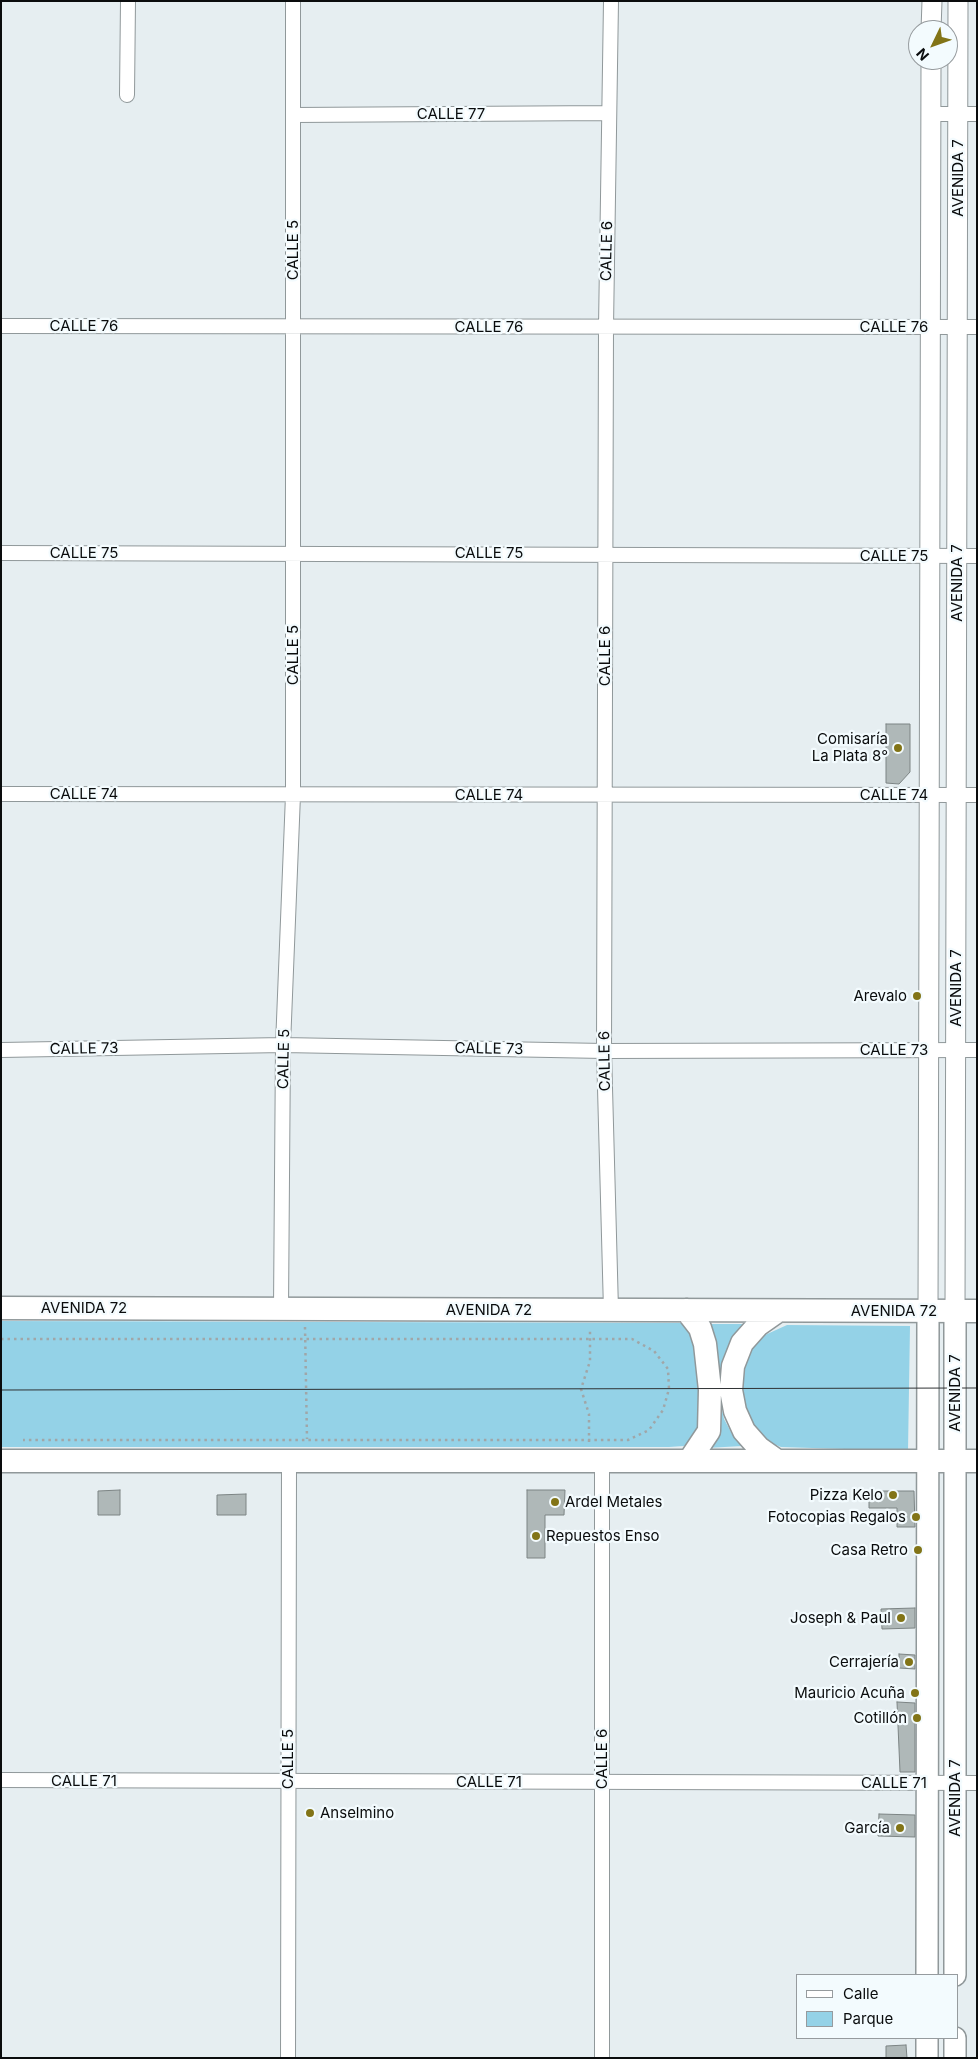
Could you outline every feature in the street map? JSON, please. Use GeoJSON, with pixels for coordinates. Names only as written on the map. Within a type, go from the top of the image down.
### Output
{"type":"FeatureCollection","features":[{"type":"Feature","properties":{"kind":"highway","name":"AVENIDA 72"},"geometry":{"type":"LineString","coordinates":[[1,1308],[966,1311]]}},
{"type":"Feature","properties":{"kind":"highway"},"geometry":{"type":"LineString","coordinates":[[686,1310],[700,1328],[706,1344],[710,1390],[709,1431],[689,1461]]}},
{"type":"Feature","properties":{"kind":"highway"},"geometry":{"type":"LineString","coordinates":[[776,1460],[759,1448],[744,1431],[735,1412],[731,1390],[733,1366],[742,1343],[758,1325],[778,1311]]}},
{"type":"Feature","properties":{"kind":"highway"},"geometry":{"type":"LineString","coordinates":[[1,1461],[301,1453],[592,1454],[689,1461],[966,1461]]}},
{"type":"Feature","properties":{"kind":"main road"},"geometry":{"type":"LineString","coordinates":[[931,20],[932,1]]}},
{"type":"Feature","properties":{"kind":"main road","name":"AVENIDA 7"},"geometry":{"type":"LineString","coordinates":[[955,1974],[955,1783],[966,1461],[966,1311],[956,1050],[956,327],[968,114],[958,1]]}},
{"type":"Feature","properties":{"kind":"main road","name":"AVENIDA 7"},"geometry":{"type":"LineString","coordinates":[[927,1974],[931,70]]}},
{"type":"Feature","properties":{"kind":"main road"},"geometry":{"type":"LineString","coordinates":[[927,2039],[927,2058]]}},
{"type":"Feature","properties":{"kind":"main road"},"geometry":{"type":"LineString","coordinates":[[954,2039],[954,2058]]}},
{"type":"Feature","properties":{"kind":"street"},"geometry":{"type":"LineString","coordinates":[[127,95],[128,1]]}},
{"type":"Feature","properties":{"kind":"street","name":"CALLE 5"},"geometry":{"type":"LineString","coordinates":[[281,1308],[284,1045],[293,795],[294,115],[292,1]]}},
{"type":"Feature","properties":{"kind":"street","name":"CALLE 6"},"geometry":{"type":"LineString","coordinates":[[600,1310],[604,1051],[606,327],[611,1]]}},
{"type":"Feature","properties":{"kind":"street","name":"CALLE 77"},"geometry":{"type":"LineString","coordinates":[[294,115],[609,113]]}},
{"type":"Feature","properties":{"kind":"street"},"geometry":{"type":"LineString","coordinates":[[931,114],[968,114]]}},
{"type":"Feature","properties":{"kind":"street","name":"CALLE 76"},"geometry":{"type":"LineString","coordinates":[[1,326],[977,327]]}},
{"type":"Feature","properties":{"kind":"street","name":"CALLE 75"},"geometry":{"type":"LineString","coordinates":[[1,553],[977,556]]}},
{"type":"Feature","properties":{"kind":"street","name":"CALLE 74"},"geometry":{"type":"LineString","coordinates":[[1,794],[977,795]]}},
{"type":"Feature","properties":{"kind":"street","name":"CALLE 73"},"geometry":{"type":"LineString","coordinates":[[1,1050],[284,1045],[604,1051],[977,1050]]}},
{"type":"Feature","properties":{"kind":"street","name":"CALLE 5"},"geometry":{"type":"LineString","coordinates":[[288,2058],[288,1781],[301,1453]]}},
{"type":"Feature","properties":{"kind":"street","name":"CALLE 6"},"geometry":{"type":"LineString","coordinates":[[592,1454],[602,1782],[602,2058]]}},
{"type":"Feature","properties":{"kind":"street","name":"CALLE 71"},"geometry":{"type":"LineString","coordinates":[[1,1780],[977,1783]]}},
{"type":"Feature","properties":{"kind":"path"},"geometry":{"type":"LineString","coordinates":[[301,1453],[306,1309]]}},
{"type":"Feature","properties":{"kind":"path"},"geometry":{"type":"LineString","coordinates":[[592,1454],[589,1414],[581,1389],[590,1361],[590,1339],[600,1310]]}},
{"type":"Feature","properties":{"kind":"path"},"geometry":{"type":"LineString","coordinates":[[1,1340],[305,1338],[632,1339],[654,1351],[668,1369],[669,1389],[663,1410],[649,1430],[592,1454],[301,1453],[21,1440]]}},
{"type":"Feature","properties":{"kind":"green space"},"geometry":{"type":"Polygon","coordinates":[[[1,1321],[683,1323],[695,1331],[702,1428],[693,1440],[684,1446],[669,1447],[1,1447],[1,1321]]]}},
{"type":"Feature","properties":{"kind":"green space"},"geometry":{"type":"Polygon","coordinates":[[[709,1324],[744,1324],[725,1353],[720,1371],[720,1400],[724,1419],[732,1434],[743,1446],[706,1448],[709,1324]]]}},
{"type":"Feature","properties":{"kind":"green space"},"geometry":{"type":"Polygon","coordinates":[[[787,1325],[910,1326],[908,1451],[781,1447],[766,1441],[744,1418],[738,1381],[750,1347],[765,1335],[787,1325]]]}},
{"type":"Feature","properties":{"kind":"building","name":"Comisaría La Plata 8°"},"geometry":{"type":"Polygon","coordinates":[[[886,724],[910,724],[910,772],[899,784],[886,783],[886,724]]]}},
{"type":"Feature","properties":{"kind":"building"},"geometry":{"type":"Polygon","coordinates":[[[120,1490],[120,1515],[98,1515],[98,1491],[120,1490]]]}},
{"type":"Feature","properties":{"kind":"building","name":"Repuestos Enso"},"geometry":{"type":"Polygon","coordinates":[[[527,1490],[565,1490],[564,1515],[545,1515],[545,1558],[527,1558],[527,1490]]]}},
{"type":"Feature","properties":{"kind":"building"},"geometry":{"type":"Polygon","coordinates":[[[869,1491],[914,1491],[915,1527],[897,1527],[897,1508],[869,1508],[869,1491]]]}},
{"type":"Feature","properties":{"kind":"building"},"geometry":{"type":"Polygon","coordinates":[[[246,1494],[246,1515],[217,1515],[217,1495],[246,1494]]]}},
{"type":"Feature","properties":{"kind":"building","name":"Joseph & Paul"},"geometry":{"type":"Polygon","coordinates":[[[915,1608],[915,1628],[882,1629],[881,1609],[915,1608]]]}},
{"type":"Feature","properties":{"kind":"building","name":"Cerrajería"},"geometry":{"type":"Polygon","coordinates":[[[899,1654],[915,1655],[915,1669],[899,1668],[899,1654]]]}},
{"type":"Feature","properties":{"kind":"building"},"geometry":{"type":"Polygon","coordinates":[[[897,1702],[915,1703],[915,1772],[900,1772],[897,1702]]]}},
{"type":"Feature","properties":{"kind":"building","name":"García"},"geometry":{"type":"Polygon","coordinates":[[[879,1814],[915,1815],[915,1837],[878,1836],[879,1814]]]}},
{"type":"Feature","properties":{"kind":"building"},"geometry":{"type":"Polygon","coordinates":[[[906,2045],[907,2058],[886,2058],[886,2046],[906,2045]]]}},
{"type":"Feature","properties":{"kind":"tram line"},"geometry":{"type":"LineString","coordinates":[[1,1390],[977,1388]]}},
{"type":"Feature","properties":{"kind":"place","name":"Comisaría La Plata 8°"},"geometry":{"type":"Point","coordinates":[898,748]}},
{"type":"Feature","properties":{"kind":"place","name":"Arevalo"},"geometry":{"type":"Point","coordinates":[917,996]}},
{"type":"Feature","properties":{"kind":"place","name":"Pizza Kelo"},"geometry":{"type":"Point","coordinates":[893,1495]}},
{"type":"Feature","properties":{"kind":"place","name":"Ardel Metales"},"geometry":{"type":"Point","coordinates":[555,1502]}},
{"type":"Feature","properties":{"kind":"place","name":"Fotocopias Regalos"},"geometry":{"type":"Point","coordinates":[916,1517]}},
{"type":"Feature","properties":{"kind":"place","name":"Repuestos Enso"},"geometry":{"type":"Point","coordinates":[536,1536]}},
{"type":"Feature","properties":{"kind":"place","name":"Casa Retro"},"geometry":{"type":"Point","coordinates":[918,1550]}},
{"type":"Feature","properties":{"kind":"place","name":"Joseph & Paul"},"geometry":{"type":"Point","coordinates":[901,1618]}},
{"type":"Feature","properties":{"kind":"place","name":"Cerrajería"},"geometry":{"type":"Point","coordinates":[909,1662]}},
{"type":"Feature","properties":{"kind":"place","name":"Mauricio Acuña"},"geometry":{"type":"Point","coordinates":[915,1693]}},
{"type":"Feature","properties":{"kind":"place","name":"Cotillón"},"geometry":{"type":"Point","coordinates":[917,1718]}},
{"type":"Feature","properties":{"kind":"place","name":"Anselmino"},"geometry":{"type":"Point","coordinates":[310,1813]}},
{"type":"Feature","properties":{"kind":"place","name":"García"},"geometry":{"type":"Point","coordinates":[900,1828]}}]}
